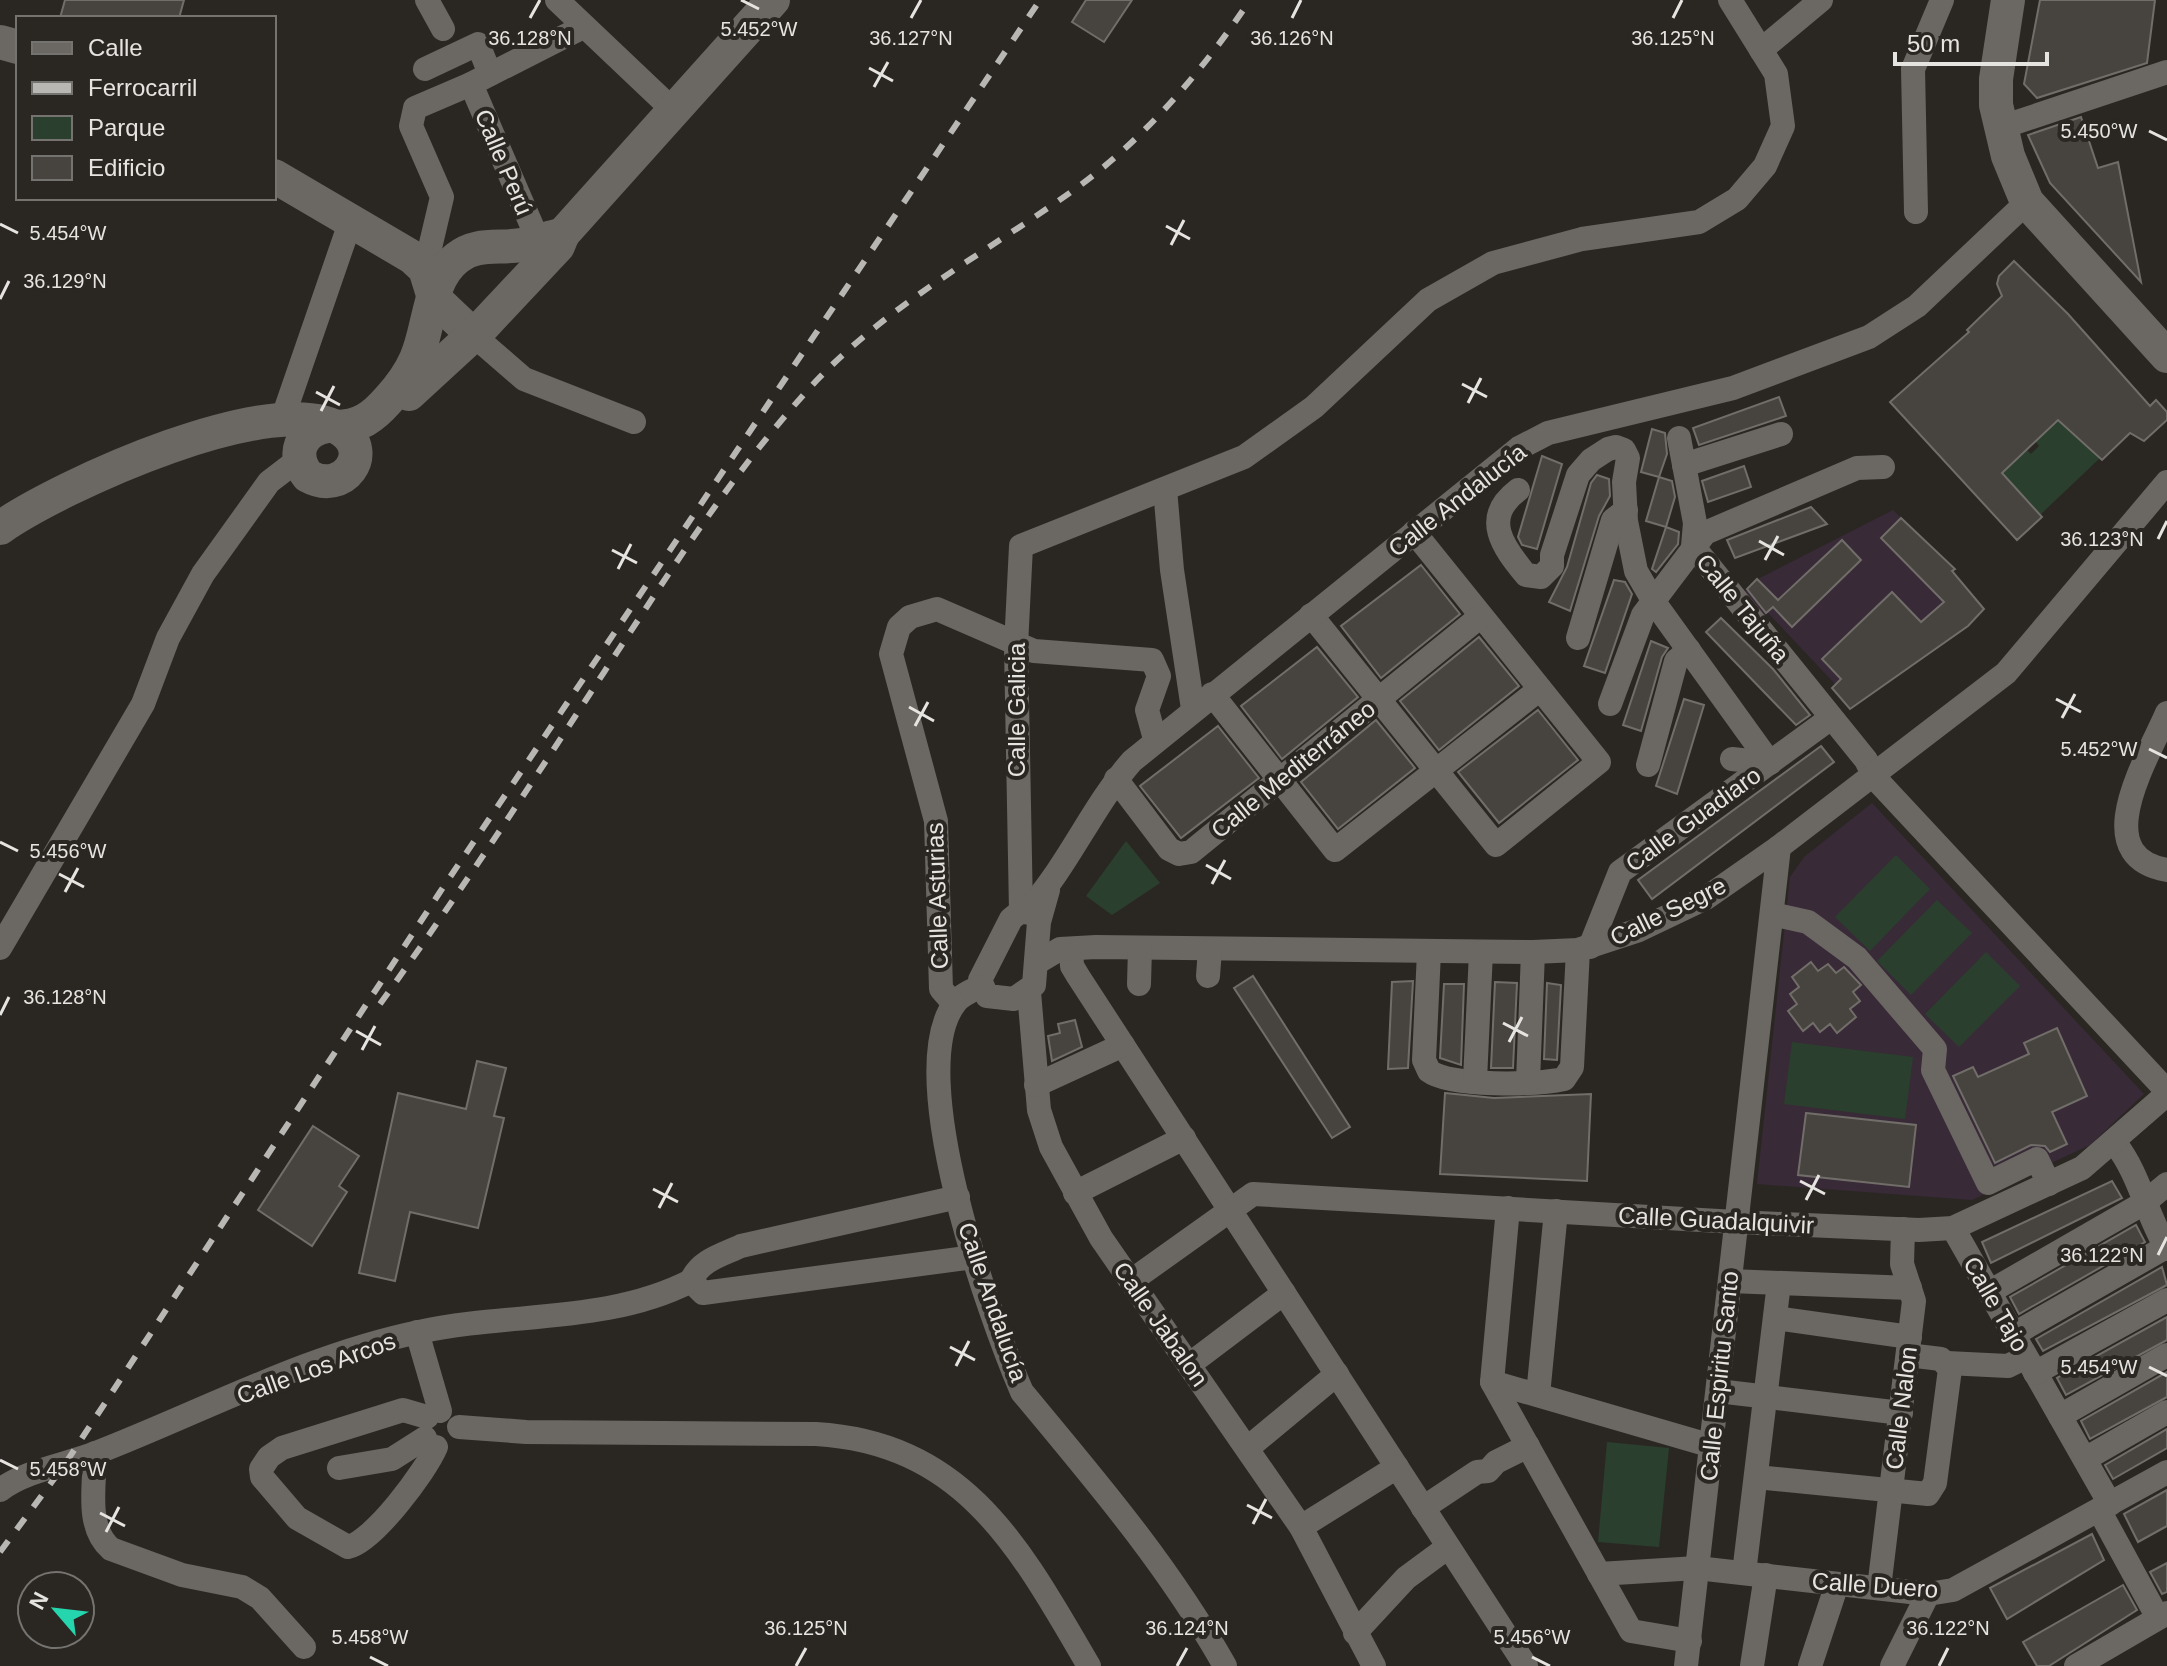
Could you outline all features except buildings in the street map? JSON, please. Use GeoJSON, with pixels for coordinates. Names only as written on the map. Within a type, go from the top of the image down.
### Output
{"type":"FeatureCollection","features":[{"type":"Feature","properties":{"kind":"street"},"geometry":{"type":"LineString","coordinates":[[427,0],[443,29]]}},
{"type":"Feature","properties":{"kind":"street"},"geometry":{"type":"LineString","coordinates":[[557,0],[674,111]]}},
{"type":"Feature","properties":{"kind":"street"},"geometry":{"type":"LineString","coordinates":[[4,935],[143,704],[168,638],[203,574],[269,482],[298,457],[308,432],[339,436],[363,422],[405,381],[423,341],[429,283],[468,250],[550,237],[674,111],[773,0]]}},
{"type":"Feature","properties":{"kind":"street"},"geometry":{"type":"LineString","coordinates":[[1540,689],[1335,850],[1280,780],[1203,701],[1172,570],[1165,489],[1244,457],[1314,407],[1428,300],[1493,263],[1582,239],[1699,222],[1737,199],[1765,166],[1783,126],[1776,74],[1730,0]]}},
{"type":"Feature","properties":{"kind":"street"},"geometry":{"type":"LineString","coordinates":[[1761,50],[1821,0]]}},
{"type":"Feature","properties":{"kind":"street"},"geometry":{"type":"LineString","coordinates":[[1916,212],[1913,69],[1942,0]]}},
{"type":"Feature","properties":{"kind":"street"},"geometry":{"type":"LineString","coordinates":[[2008,0],[1996,79],[1999,128],[2027,202],[2167,356]]}},
{"type":"Feature","properties":{"kind":"street","name":"Calle Perú"},"geometry":{"type":"LineString","coordinates":[[429,283],[442,197],[411,126],[415,108],[583,27]]}},
{"type":"Feature","properties":{"kind":"street","name":"Calle Perú"},"geometry":{"type":"LineString","coordinates":[[425,69],[478,44],[480,79],[550,237]]}},
{"type":"Feature","properties":{"kind":"street"},"geometry":{"type":"LineString","coordinates":[[1999,128],[2167,72]]}},
{"type":"Feature","properties":{"kind":"street"},"geometry":{"type":"LineString","coordinates":[[276,177],[351,220],[429,283],[472,334],[524,379],[634,422]]}},
{"type":"Feature","properties":{"kind":"street","name":"Calle Andalucía"},"geometry":{"type":"LineString","coordinates":[[980,987],[982,976],[1011,919],[1043,930],[1049,885],[1116,779],[1155,739],[1519,448],[1548,433],[1733,388],[1869,337],[1917,306],[2027,202]]}},
{"type":"Feature","properties":{"kind":"street"},"geometry":{"type":"LineString","coordinates":[[285,410],[351,220]]}},
{"type":"Feature","properties":{"kind":"street"},"geometry":{"type":"LineString","coordinates":[[339,436],[421,380],[472,334],[558,246],[550,237]]}},
{"type":"Feature","properties":{"kind":"street"},"geometry":{"type":"LineString","coordinates":[[500,247],[517,251],[529,266],[531,275]]}},
{"type":"Feature","properties":{"kind":"street"},"geometry":{"type":"LineString","coordinates":[[0,528],[17,516],[98,476],[191,437],[285,410],[339,436]]}},
{"type":"Feature","properties":{"kind":"street"},"geometry":{"type":"LineString","coordinates":[[1684,465],[1781,434]]}},
{"type":"Feature","properties":{"kind":"street"},"geometry":{"type":"LineString","coordinates":[[0,550],[25,531],[59,514],[196,455],[231,446],[264,443],[298,457],[308,476],[327,483],[345,476],[339,436]]}},
{"type":"Feature","properties":{"kind":"street","name":"Calle Tajuña"},"geometry":{"type":"LineString","coordinates":[[1679,438],[1695,523],[1693,546],[1866,760],[1874,777],[2167,1092]]}},
{"type":"Feature","properties":{"kind":"street"},"geometry":{"type":"LineString","coordinates":[[1518,490],[1508,498],[1498,531],[1502,546],[1530,577],[1546,574],[1552,566],[1552,555],[1578,475],[1591,460],[1612,448],[1624,450],[1628,458],[1626,510],[1636,571],[1654,602],[1770,763]]}},
{"type":"Feature","properties":{"kind":"street"},"geometry":{"type":"LineString","coordinates":[[1610,704],[1643,615],[1705,533],[1857,468],[1883,467]]}},
{"type":"Feature","properties":{"kind":"street","name":"Calle Segre"},"geometry":{"type":"LineString","coordinates":[[1029,992],[1037,977],[1043,930],[1140,948],[1533,952],[1584,949],[1639,930],[1706,898],[1779,847],[2006,673],[2167,482]]}},
{"type":"Feature","properties":{"kind":"street","name":"Calle Galicia"},"geometry":{"type":"LineString","coordinates":[[1165,489],[1021,546],[1016,646],[1020,873],[1043,930],[1072,966],[1526,1666]]}},
{"type":"Feature","properties":{"kind":"street"},"geometry":{"type":"LineString","coordinates":[[1578,638],[1613,520],[1626,510]]}},
{"type":"Feature","properties":{"kind":"street"},"geometry":{"type":"LineString","coordinates":[[1311,615],[1496,845],[1599,762],[1414,532]]}},
{"type":"Feature","properties":{"kind":"street","name":"Calle Asturias"},"geometry":{"type":"LineString","coordinates":[[954,1004],[941,989],[936,821],[891,654],[899,627],[923,611],[937,609],[1016,646]]}},
{"type":"Feature","properties":{"kind":"street","name":"Calle Mediterráneo"},"geometry":{"type":"LineString","coordinates":[[1116,779],[1165,845],[1179,854],[1196,848],[1481,616]]}},
{"type":"Feature","properties":{"kind":"street"},"geometry":{"type":"LineString","coordinates":[[1016,646],[1034,651],[1152,660],[1159,676],[1147,710],[1155,739]]}},
{"type":"Feature","properties":{"kind":"street"},"geometry":{"type":"LineString","coordinates":[[1648,765],[1676,661],[1689,650]]}},
{"type":"Feature","properties":{"kind":"street"},"geometry":{"type":"LineString","coordinates":[[2167,713],[2125,810],[2124,829],[2131,848],[2142,860],[2167,870]]}},
{"type":"Feature","properties":{"kind":"street","name":"Calle Guadiaro"},"geometry":{"type":"LineString","coordinates":[[1528,1082],[1564,1079],[1572,1067],[1584,949],[1620,872],[1831,718]]}},
{"type":"Feature","properties":{"kind":"street"},"geometry":{"type":"LineString","coordinates":[[1732,759],[1770,763]]}},
{"type":"Feature","properties":{"kind":"street","name":"Calle Espiritu Santo"},"geometry":{"type":"LineString","coordinates":[[1686,1666],[1779,847]]}},
{"type":"Feature","properties":{"kind":"street"},"geometry":{"type":"LineString","coordinates":[[1020,873],[1027,885],[1040,890],[1049,885]]}},
{"type":"Feature","properties":{"kind":"street"},"geometry":{"type":"LineString","coordinates":[[1772,914],[1808,922],[1857,958],[1935,1049],[1933,1070],[1988,1183],[2037,1159],[2049,1184]]}},
{"type":"Feature","properties":{"kind":"street"},"geometry":{"type":"LineString","coordinates":[[1139,984],[1140,948]]}},
{"type":"Feature","properties":{"kind":"street"},"geometry":{"type":"LineString","coordinates":[[1208,976],[1210,949]]}},
{"type":"Feature","properties":{"kind":"street"},"geometry":{"type":"LineString","coordinates":[[1429,952],[1425,1065],[1434,1075],[1448,1080],[1528,1082],[1533,952]]}},
{"type":"Feature","properties":{"kind":"street"},"geometry":{"type":"LineString","coordinates":[[1475,1080],[1481,952]]}},
{"type":"Feature","properties":{"kind":"street"},"geometry":{"type":"LineString","coordinates":[[954,1004],[980,987],[987,996],[1003,1000],[1029,992]]}},
{"type":"Feature","properties":{"kind":"street","name":"Calle Jabalon"},"geometry":{"type":"LineString","coordinates":[[1029,992],[1036,1085],[1043,1126],[1075,1193],[1131,1281],[1249,1447],[1301,1527],[1370,1663]]}},
{"type":"Feature","properties":{"kind":"street","name":"Calle Andalucía"},"geometry":{"type":"LineString","coordinates":[[954,1004],[944,1032],[937,1076],[938,1103],[974,1257],[1022,1392],[1145,1540],[1190,1604],[1225,1666]]}},
{"type":"Feature","properties":{"kind":"street"},"geometry":{"type":"LineString","coordinates":[[1036,1085],[1123,1045]]}},
{"type":"Feature","properties":{"kind":"street","name":"Calle Guadalquivir"},"geometry":{"type":"LineString","coordinates":[[1131,1281],[1253,1194],[1736,1222],[1953,1228],[2082,1168],[2115,1143],[2167,1092]]}},
{"type":"Feature","properties":{"kind":"street"},"geometry":{"type":"LineString","coordinates":[[1075,1193],[1184,1138]]}},
{"type":"Feature","properties":{"kind":"street"},"geometry":{"type":"LineString","coordinates":[[2014,1334],[2166,1248],[2144,1203],[2133,1166],[2115,1143]]}},
{"type":"Feature","properties":{"kind":"street"},"geometry":{"type":"LineString","coordinates":[[1989,1292],[2144,1203],[2167,1182],[2133,1166]]}},
{"type":"Feature","properties":{"kind":"street","name":"Calle Los Arcos"},"geometry":{"type":"LineString","coordinates":[[0,1490],[32,1474],[95,1453],[350,1350],[417,1332],[476,1322],[618,1308],[668,1293],[691,1281],[696,1270],[711,1259],[741,1246],[958,1197]]}},
{"type":"Feature","properties":{"kind":"street"},"geometry":{"type":"LineString","coordinates":[[1508,1208],[1492,1382],[1631,1631],[1690,1641]]}},
{"type":"Feature","properties":{"kind":"street"},"geometry":{"type":"LineString","coordinates":[[1538,1395],[1556,1211]]}},
{"type":"Feature","properties":{"kind":"street","name":"Calle Tajo"},"geometry":{"type":"LineString","coordinates":[[1953,1228],[2085,1459],[2105,1507],[2162,1616]]}},
{"type":"Feature","properties":{"kind":"street","name":"Calle Nalon"},"geometry":{"type":"LineString","coordinates":[[1879,1588],[1914,1301],[1902,1264],[1903,1229]]}},
{"type":"Feature","properties":{"kind":"street"},"geometry":{"type":"LineString","coordinates":[[691,1281],[703,1293],[974,1257]]}},
{"type":"Feature","properties":{"kind":"street"},"geometry":{"type":"LineString","coordinates":[[1730,1281],[1910,1288]]}},
{"type":"Feature","properties":{"kind":"street"},"geometry":{"type":"LineString","coordinates":[[1752,1666],[1756,1477],[1779,1283]]}},
{"type":"Feature","properties":{"kind":"street"},"geometry":{"type":"LineString","coordinates":[[1190,1364],[1284,1293]]}},
{"type":"Feature","properties":{"kind":"street"},"geometry":{"type":"LineString","coordinates":[[1775,1318],[1909,1346],[1947,1363],[2031,1365],[2167,1300]]}},
{"type":"Feature","properties":{"kind":"street"},"geometry":{"type":"LineString","coordinates":[[417,1332],[432,1428],[428,1466],[362,1542],[348,1547],[297,1518],[262,1477],[261,1469],[269,1457],[282,1448],[403,1410],[432,1428],[450,1445],[459,1427],[526,1432],[853,1436],[894,1448],[953,1481],[981,1508],[1017,1549],[1089,1666]]}},
{"type":"Feature","properties":{"kind":"street"},"geometry":{"type":"LineString","coordinates":[[2060,1416],[2167,1355]]}},
{"type":"Feature","properties":{"kind":"street"},"geometry":{"type":"LineString","coordinates":[[1756,1477],[1923,1496],[1934,1487],[1950,1369],[1947,1363]]}},
{"type":"Feature","properties":{"kind":"street"},"geometry":{"type":"LineString","coordinates":[[1249,1447],[1337,1374]]}},
{"type":"Feature","properties":{"kind":"street"},"geometry":{"type":"LineString","coordinates":[[1492,1382],[1712,1446]]}},
{"type":"Feature","properties":{"kind":"street"},"geometry":{"type":"LineString","coordinates":[[1718,1391],[1901,1413]]}},
{"type":"Feature","properties":{"kind":"street"},"geometry":{"type":"LineString","coordinates":[[2085,1459],[2167,1412]]}},
{"type":"Feature","properties":{"kind":"street"},"geometry":{"type":"LineString","coordinates":[[339,1468],[392,1459],[432,1428]]}},
{"type":"Feature","properties":{"kind":"street"},"geometry":{"type":"LineString","coordinates":[[1423,1508],[1477,1472],[1488,1471],[1496,1462],[1528,1446]]}},
{"type":"Feature","properties":{"kind":"street"},"geometry":{"type":"LineString","coordinates":[[95,1453],[95,1525],[103,1542],[120,1552],[182,1575],[242,1587],[260,1598],[304,1647]]}},
{"type":"Feature","properties":{"kind":"street"},"geometry":{"type":"LineString","coordinates":[[1301,1527],[1397,1467]]}},
{"type":"Feature","properties":{"kind":"street","name":"Calle Duero"},"geometry":{"type":"LineString","coordinates":[[1599,1574],[1697,1568],[1928,1594],[1953,1590],[2167,1472]]}},
{"type":"Feature","properties":{"kind":"street"},"geometry":{"type":"LineString","coordinates":[[1355,1633],[1406,1578],[1448,1547]]}},
{"type":"Feature","properties":{"kind":"street"},"geometry":{"type":"LineString","coordinates":[[1810,1666],[1837,1584]]}},
{"type":"Feature","properties":{"kind":"street"},"geometry":{"type":"LineString","coordinates":[[1892,1666],[1928,1594]]}},
{"type":"Feature","properties":{"kind":"street"},"geometry":{"type":"LineString","coordinates":[[2076,1666],[2162,1616]]}},
{"type":"Feature","properties":{"kind":"shaded area"},"geometry":{"type":"Polygon","coordinates":[[[1893,510],[1955,569],[1953,571],[1984,609],[1964,629],[1850,709],[1831,688],[1835,684],[1768,613],[1763,616],[1742,594],[1758,579],[1893,510]]]}},
{"type":"Feature","properties":{"kind":"shaded area"},"geometry":{"type":"Polygon","coordinates":[[[1872,803],[2144,1094],[2090,1145],[1972,1200],[1757,1184],[1790,877],[1804,857],[1872,803]]]}},
{"type":"Feature","properties":{"kind":"green space"},"geometry":{"type":"Polygon","coordinates":[[[2058,420],[2100,458],[2040,515],[2002,473],[2027,450],[2031,454],[2039,446],[2035,441],[2058,420]]]}},
{"type":"Feature","properties":{"kind":"green space"},"geometry":{"type":"Polygon","coordinates":[[[1126,841],[1160,883],[1112,915],[1086,896],[1126,841]]]}},
{"type":"Feature","properties":{"kind":"green space"},"geometry":{"type":"Polygon","coordinates":[[[1896,855],[1930,889],[1870,951],[1835,917],[1896,855]]]}},
{"type":"Feature","properties":{"kind":"green space"},"geometry":{"type":"Polygon","coordinates":[[[1937,900],[1972,933],[1911,995],[1877,961],[1937,900]]]}},
{"type":"Feature","properties":{"kind":"green space"},"geometry":{"type":"Polygon","coordinates":[[[1986,952],[2020,986],[1959,1047],[1925,1014],[1986,952]]]}},
{"type":"Feature","properties":{"kind":"green space"},"geometry":{"type":"Polygon","coordinates":[[[1792,1042],[1913,1057],[1905,1119],[1784,1104],[1792,1042]]]}},
{"type":"Feature","properties":{"kind":"green space"},"geometry":{"type":"Polygon","coordinates":[[[1607,1442],[1669,1448],[1659,1547],[1598,1542],[1607,1442]]]}},
{"type":"Feature","properties":{"kind":"railway"},"geometry":{"type":"LineString","coordinates":[[0,1552],[65,1464],[440,892],[1040,0]]}},
{"type":"Feature","properties":{"kind":"railway"},"geometry":{"type":"LineString","coordinates":[[380,1004],[497,835],[683,553],[733,482],[788,413],[817,380],[876,327],[1071,192],[1123,151],[1170,104],[1250,0]]}}]}
